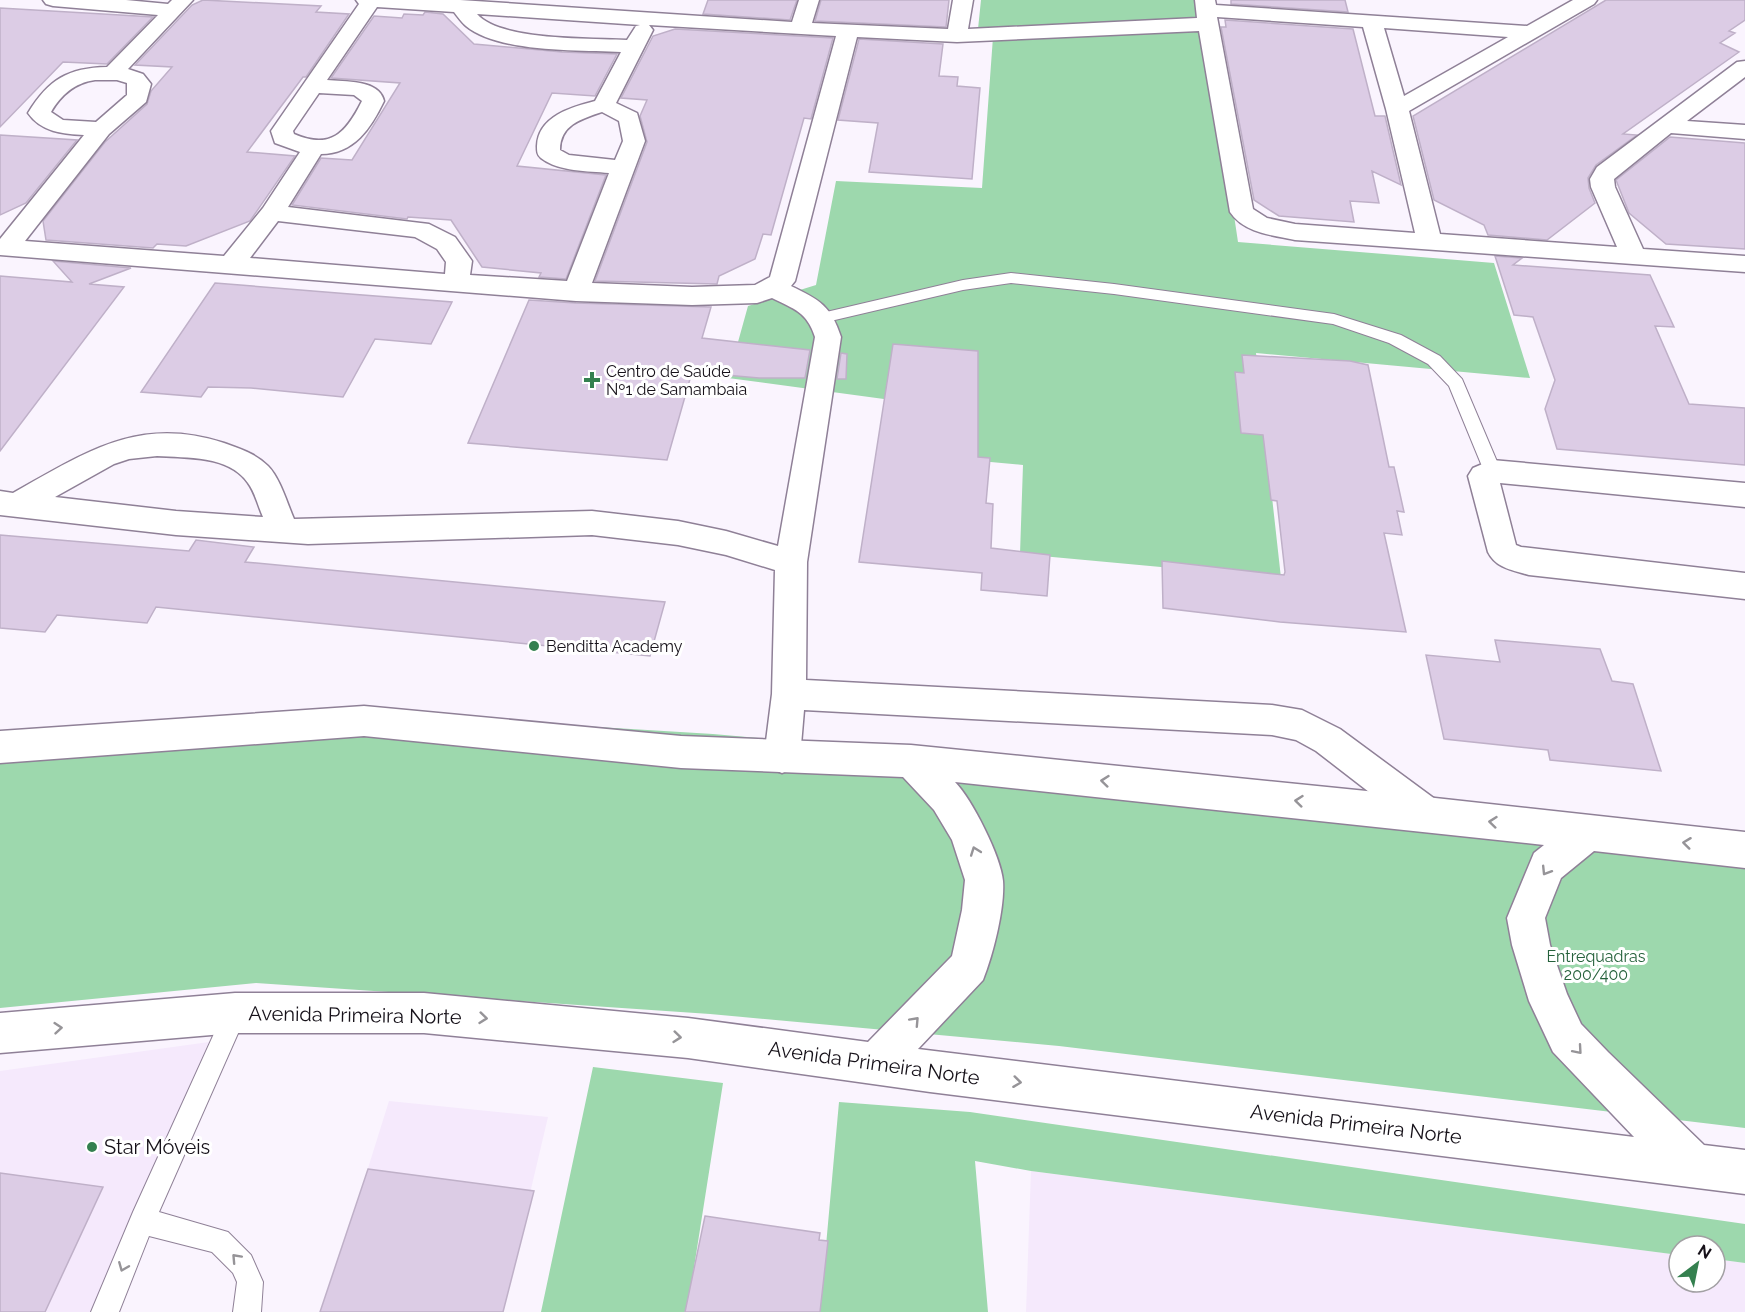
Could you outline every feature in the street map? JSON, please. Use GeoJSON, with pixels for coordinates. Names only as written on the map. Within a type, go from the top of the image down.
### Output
{"type":"FeatureCollection","features":[{"type":"Feature","properties":{"kind":"street"},"geometry":{"type":"LineString","coordinates":[[53,0],[178,5]]}},
{"type":"Feature","properties":{"kind":"street"},"geometry":{"type":"LineString","coordinates":[[366,0],[460,6],[533,5],[648,19],[957,36],[1206,11],[1530,32]]}},
{"type":"Feature","properties":{"kind":"street"},"geometry":{"type":"LineString","coordinates":[[313,86],[358,90],[372,96],[373,101],[347,141],[335,146],[314,148],[282,138],[282,130],[372,0]]}},
{"type":"Feature","properties":{"kind":"street"},"geometry":{"type":"LineString","coordinates":[[675,0],[719,24]]}},
{"type":"Feature","properties":{"kind":"street"},"geometry":{"type":"LineString","coordinates":[[801,27],[809,0]]}},
{"type":"Feature","properties":{"kind":"street"},"geometry":{"type":"LineString","coordinates":[[957,36],[963,0]]}},
{"type":"Feature","properties":{"kind":"street"},"geometry":{"type":"LineString","coordinates":[[1397,109],[1587,0]]}},
{"type":"Feature","properties":{"kind":"street"},"geometry":{"type":"LineString","coordinates":[[113,73],[178,5]]}},
{"type":"Feature","properties":{"kind":"street"},"geometry":{"type":"LineString","coordinates":[[460,6],[473,22],[497,36],[523,40],[636,47]]}},
{"type":"Feature","properties":{"kind":"street"},"geometry":{"type":"LineString","coordinates":[[1206,11],[1242,212],[1259,224],[1295,232],[1745,264]]}},
{"type":"Feature","properties":{"kind":"street"},"geometry":{"type":"LineString","coordinates":[[604,105],[636,47],[648,19]]}},
{"type":"Feature","properties":{"kind":"street"},"geometry":{"type":"LineString","coordinates":[[1372,21],[1397,109],[1429,240]]}},
{"type":"Feature","properties":{"kind":"street"},"geometry":{"type":"LineString","coordinates":[[3,247],[576,292],[692,296],[757,294],[773,288],[782,281],[848,30]]}},
{"type":"Feature","properties":{"kind":"street"},"geometry":{"type":"LineString","coordinates":[[1633,255],[1603,187],[1602,179],[1605,172],[1745,67]]}},
{"type":"Feature","properties":{"kind":"street"},"geometry":{"type":"LineString","coordinates":[[3,247],[101,129],[138,97],[140,84],[132,76],[113,73],[84,75],[69,80],[45,103],[39,113],[44,120],[58,125],[101,129]]}},
{"type":"Feature","properties":{"kind":"street"},"geometry":{"type":"LineString","coordinates":[[576,292],[634,141],[629,118],[620,111],[604,105],[580,111],[558,124],[550,135],[549,153],[564,161],[623,168]]}},
{"type":"Feature","properties":{"kind":"street"},"geometry":{"type":"LineString","coordinates":[[1665,126],[1745,132]]}},
{"type":"Feature","properties":{"kind":"street"},"geometry":{"type":"LineString","coordinates":[[231,265],[272,213],[314,148]]}},
{"type":"Feature","properties":{"kind":"street"},"geometry":{"type":"LineString","coordinates":[[272,213],[420,230],[446,243],[459,261],[457,284]]}},
{"type":"Feature","properties":{"kind":"street"},"geometry":{"type":"LineString","coordinates":[[773,288],[807,304],[822,318],[828,337],[791,562],[789,693],[782,757]]}},
{"type":"Feature","properties":{"kind":"street"},"geometry":{"type":"LineString","coordinates":[[9,504],[104,456],[127,448],[156,445],[206,448],[241,460],[259,475],[285,531]]}},
{"type":"Feature","properties":{"kind":"street"},"geometry":{"type":"LineString","coordinates":[[1745,495],[1492,471],[1483,476],[1503,552],[1513,558],[1529,562],[1745,586]]}},
{"type":"Feature","properties":{"kind":"street"},"geometry":{"type":"LineString","coordinates":[[9,504],[177,523],[285,531],[412,530],[592,523],[678,533],[726,543],[791,562]]}},
{"type":"Feature","properties":{"kind":"street"},"geometry":{"type":"LineString","coordinates":[[789,693],[1272,720],[1302,726],[1328,741],[1426,814]]}},
{"type":"Feature","properties":{"kind":"street"},"geometry":{"type":"LineString","coordinates":[[0,747],[364,721],[681,752],[911,761],[1426,814],[1745,850]]}},
{"type":"Feature","properties":{"kind":"street"},"geometry":{"type":"LineString","coordinates":[[874,1064],[969,966],[981,910],[984,880],[968,832],[947,798],[911,761]]}},
{"type":"Feature","properties":{"kind":"street"},"geometry":{"type":"LineString","coordinates":[[1589,832],[1547,866],[1526,918],[1531,945],[1549,1001],[1567,1038],[1593,1067],[1694,1166]]}},
{"type":"Feature","properties":{"kind":"street","name":"Avenida Primeira Norte"},"geometry":{"type":"LineString","coordinates":[[0,1033],[235,1013],[424,1012],[688,1038],[874,1064],[1745,1172]]}},
{"type":"Feature","properties":{"kind":"lane"},"geometry":{"type":"LineString","coordinates":[[822,318],[963,285],[1011,278],[1114,289],[1334,319],[1395,339],[1434,360],[1456,383],[1492,471]]}},
{"type":"Feature","properties":{"kind":"lane"},"geometry":{"type":"LineString","coordinates":[[105,1312],[142,1221],[235,1013]]}},
{"type":"Feature","properties":{"kind":"lane"},"geometry":{"type":"LineString","coordinates":[[142,1221],[219,1241],[242,1264],[250,1282],[247,1312]]}},
{"type":"Feature","properties":{"kind":"shaded area"},"geometry":{"type":"Polygon","coordinates":[[[209,1042],[92,1312],[0,1312],[0,1071],[209,1042]]]}},
{"type":"Feature","properties":{"kind":"shaded area"},"geometry":{"type":"Polygon","coordinates":[[[389,1101],[548,1117],[502,1312],[323,1312],[389,1101]]]}},
{"type":"Feature","properties":{"kind":"shaded area"},"geometry":{"type":"Polygon","coordinates":[[[1031,1171],[1667,1253],[1667,1294],[1727,1294],[1727,1261],[1745,1263],[1745,1312],[1026,1312],[1031,1171]]]}},
{"type":"Feature","properties":{"kind":"green space"},"geometry":{"type":"Polygon","coordinates":[[[981,0],[1202,0],[1205,20],[978,29],[981,0]]]}},
{"type":"Feature","properties":{"kind":"green space"},"geometry":{"type":"Polygon","coordinates":[[[1206,28],[1238,242],[1494,263],[1530,378],[1256,353],[1281,578],[1020,554],[1023,465],[936,457],[943,407],[728,378],[748,306],[816,285],[836,181],[982,188],[993,37],[1206,28]]]}},
{"type":"Feature","properties":{"kind":"green space","name":"Entrequadras 200/400"},"geometry":{"type":"Polygon","coordinates":[[[367,713],[713,734],[981,757],[1745,836],[1745,1128],[1059,1046],[710,1014],[256,983],[0,1008],[0,740],[367,713]]]}},
{"type":"Feature","properties":{"kind":"green space"},"geometry":{"type":"Polygon","coordinates":[[[593,1067],[723,1083],[687,1312],[541,1312],[593,1067]]]}},
{"type":"Feature","properties":{"kind":"green space"},"geometry":{"type":"Polygon","coordinates":[[[839,1102],[970,1112],[1745,1224],[1745,1263],[1727,1261],[1727,1234],[1667,1234],[1667,1253],[1031,1171],[975,1161],[988,1312],[820,1312],[839,1102]]]}},
{"type":"Feature","properties":{"kind":"building"},"geometry":{"type":"Polygon","coordinates":[[[203,0],[321,6],[316,12],[349,14],[306,77],[303,77],[247,152],[295,156],[250,221],[186,246],[157,244],[153,248],[46,240],[43,221],[105,142],[147,104],[151,91],[172,67],[135,65],[192,5],[203,0]]]}},
{"type":"Feature","properties":{"kind":"building"},"geometry":{"type":"Polygon","coordinates":[[[708,0],[797,0],[790,20],[703,14],[708,0]]]}},
{"type":"Feature","properties":{"kind":"building"},"geometry":{"type":"Polygon","coordinates":[[[821,0],[949,0],[946,27],[815,21],[821,0]]]}},
{"type":"Feature","properties":{"kind":"building"},"geometry":{"type":"Polygon","coordinates":[[[1231,0],[1345,0],[1348,12],[1231,4],[1231,0]]]}},
{"type":"Feature","properties":{"kind":"building"},"geometry":{"type":"Polygon","coordinates":[[[1606,0],[1745,0],[1745,20],[1729,31],[1735,33],[1720,43],[1739,52],[1623,134],[1637,135],[1596,165],[1588,178],[1595,203],[1547,240],[1488,235],[1484,225],[1434,200],[1413,116],[1606,0]]]}},
{"type":"Feature","properties":{"kind":"building"},"geometry":{"type":"Polygon","coordinates":[[[0,8],[153,17],[107,64],[63,62],[0,127],[0,8]]]}},
{"type":"Feature","properties":{"kind":"building"},"geometry":{"type":"Polygon","coordinates":[[[425,12],[443,14],[474,44],[562,52],[617,54],[595,96],[552,93],[517,166],[606,175],[566,279],[539,277],[541,273],[482,267],[451,220],[408,217],[407,219],[292,205],[321,158],[352,160],[400,83],[331,78],[374,16],[402,18],[404,14],[423,15],[425,12]]]}},
{"type":"Feature","properties":{"kind":"building"},"geometry":{"type":"Polygon","coordinates":[[[1225,20],[1353,29],[1375,116],[1385,116],[1401,185],[1372,171],[1379,203],[1350,201],[1354,222],[1279,216],[1254,200],[1221,27],[1226,27],[1225,20]]]}},
{"type":"Feature","properties":{"kind":"building"},"geometry":{"type":"Polygon","coordinates":[[[675,29],[833,38],[811,119],[804,118],[771,235],[763,234],[755,259],[719,276],[717,284],[595,281],[647,142],[640,116],[647,100],[621,98],[653,36],[675,29]]]}},
{"type":"Feature","properties":{"kind":"building"},"geometry":{"type":"Polygon","coordinates":[[[859,39],[943,44],[939,76],[958,77],[957,86],[980,88],[972,179],[869,172],[878,123],[838,120],[859,39]]]}},
{"type":"Feature","properties":{"kind":"building"},"geometry":{"type":"Polygon","coordinates":[[[0,135],[77,140],[26,203],[0,215],[0,135]]]}},
{"type":"Feature","properties":{"kind":"building"},"geometry":{"type":"Polygon","coordinates":[[[1670,137],[1745,143],[1745,249],[1666,244],[1629,213],[1616,180],[1670,137]]]}},
{"type":"Feature","properties":{"kind":"building"},"geometry":{"type":"Polygon","coordinates":[[[1495,256],[1522,258],[1513,265],[1650,275],[1674,327],[1655,326],[1689,404],[1745,408],[1745,465],[1557,449],[1545,409],[1555,380],[1533,317],[1514,315],[1495,256]]]}},
{"type":"Feature","properties":{"kind":"building"},"geometry":{"type":"Polygon","coordinates":[[[53,261],[131,268],[89,284],[124,287],[0,451],[0,276],[72,282],[53,261]]]}},
{"type":"Feature","properties":{"kind":"building"},"geometry":{"type":"Polygon","coordinates":[[[215,283],[452,302],[431,344],[375,339],[343,397],[251,388],[208,387],[201,397],[141,392],[215,283]]]}},
{"type":"Feature","properties":{"kind":"building","name":"Centro de Saúde Nº1 de Samambaia"},"geometry":{"type":"Polygon","coordinates":[[[529,300],[711,307],[702,338],[810,350],[805,378],[759,378],[692,372],[667,460],[468,443],[529,300]]]}},
{"type":"Feature","properties":{"kind":"building"},"geometry":{"type":"Polygon","coordinates":[[[893,344],[978,351],[978,457],[990,458],[986,503],[993,504],[991,548],[1050,555],[1047,596],[981,590],[982,573],[859,562],[893,344]]]}},
{"type":"Feature","properties":{"kind":"building"},"geometry":{"type":"Polygon","coordinates":[[[841,353],[847,354],[846,379],[837,379],[841,353]]]}},
{"type":"Feature","properties":{"kind":"building"},"geometry":{"type":"Polygon","coordinates":[[[1242,355],[1350,361],[1368,365],[1389,467],[1394,467],[1404,512],[1397,511],[1402,535],[1384,533],[1406,632],[1280,622],[1163,608],[1162,561],[1284,575],[1285,572],[1277,501],[1271,500],[1263,435],[1241,433],[1235,372],[1244,373],[1242,355]]]}},
{"type":"Feature","properties":{"kind":"building"},"geometry":{"type":"Polygon","coordinates":[[[0,535],[189,551],[196,540],[254,547],[245,562],[665,602],[650,656],[156,607],[147,623],[57,615],[45,632],[0,628],[0,535]]]}},
{"type":"Feature","properties":{"kind":"building"},"geometry":{"type":"Polygon","coordinates":[[[1495,640],[1600,649],[1612,681],[1633,684],[1661,771],[1550,760],[1548,750],[1444,739],[1426,655],[1500,662],[1495,640]]]}},
{"type":"Feature","properties":{"kind":"building"},"geometry":{"type":"Polygon","coordinates":[[[368,1169],[534,1191],[503,1312],[320,1312],[368,1169]]]}},
{"type":"Feature","properties":{"kind":"building"},"geometry":{"type":"Polygon","coordinates":[[[0,1173],[103,1187],[45,1312],[0,1312],[0,1173]]]}},
{"type":"Feature","properties":{"kind":"building"},"geometry":{"type":"Polygon","coordinates":[[[705,1216],[820,1233],[819,1240],[828,1241],[820,1312],[685,1312],[705,1216]]]}},
{"type":"Feature","properties":{"kind":"place","name":"Centro de Saúde Nº1 de Samambaia"},"geometry":{"type":"Point","coordinates":[592,380]}},
{"type":"Feature","properties":{"kind":"place","name":"Benditta Academy"},"geometry":{"type":"Point","coordinates":[534,646]}},
{"type":"Feature","properties":{"kind":"place","name":"Star Móveis"},"geometry":{"type":"Point","coordinates":[92,1147]}}]}
